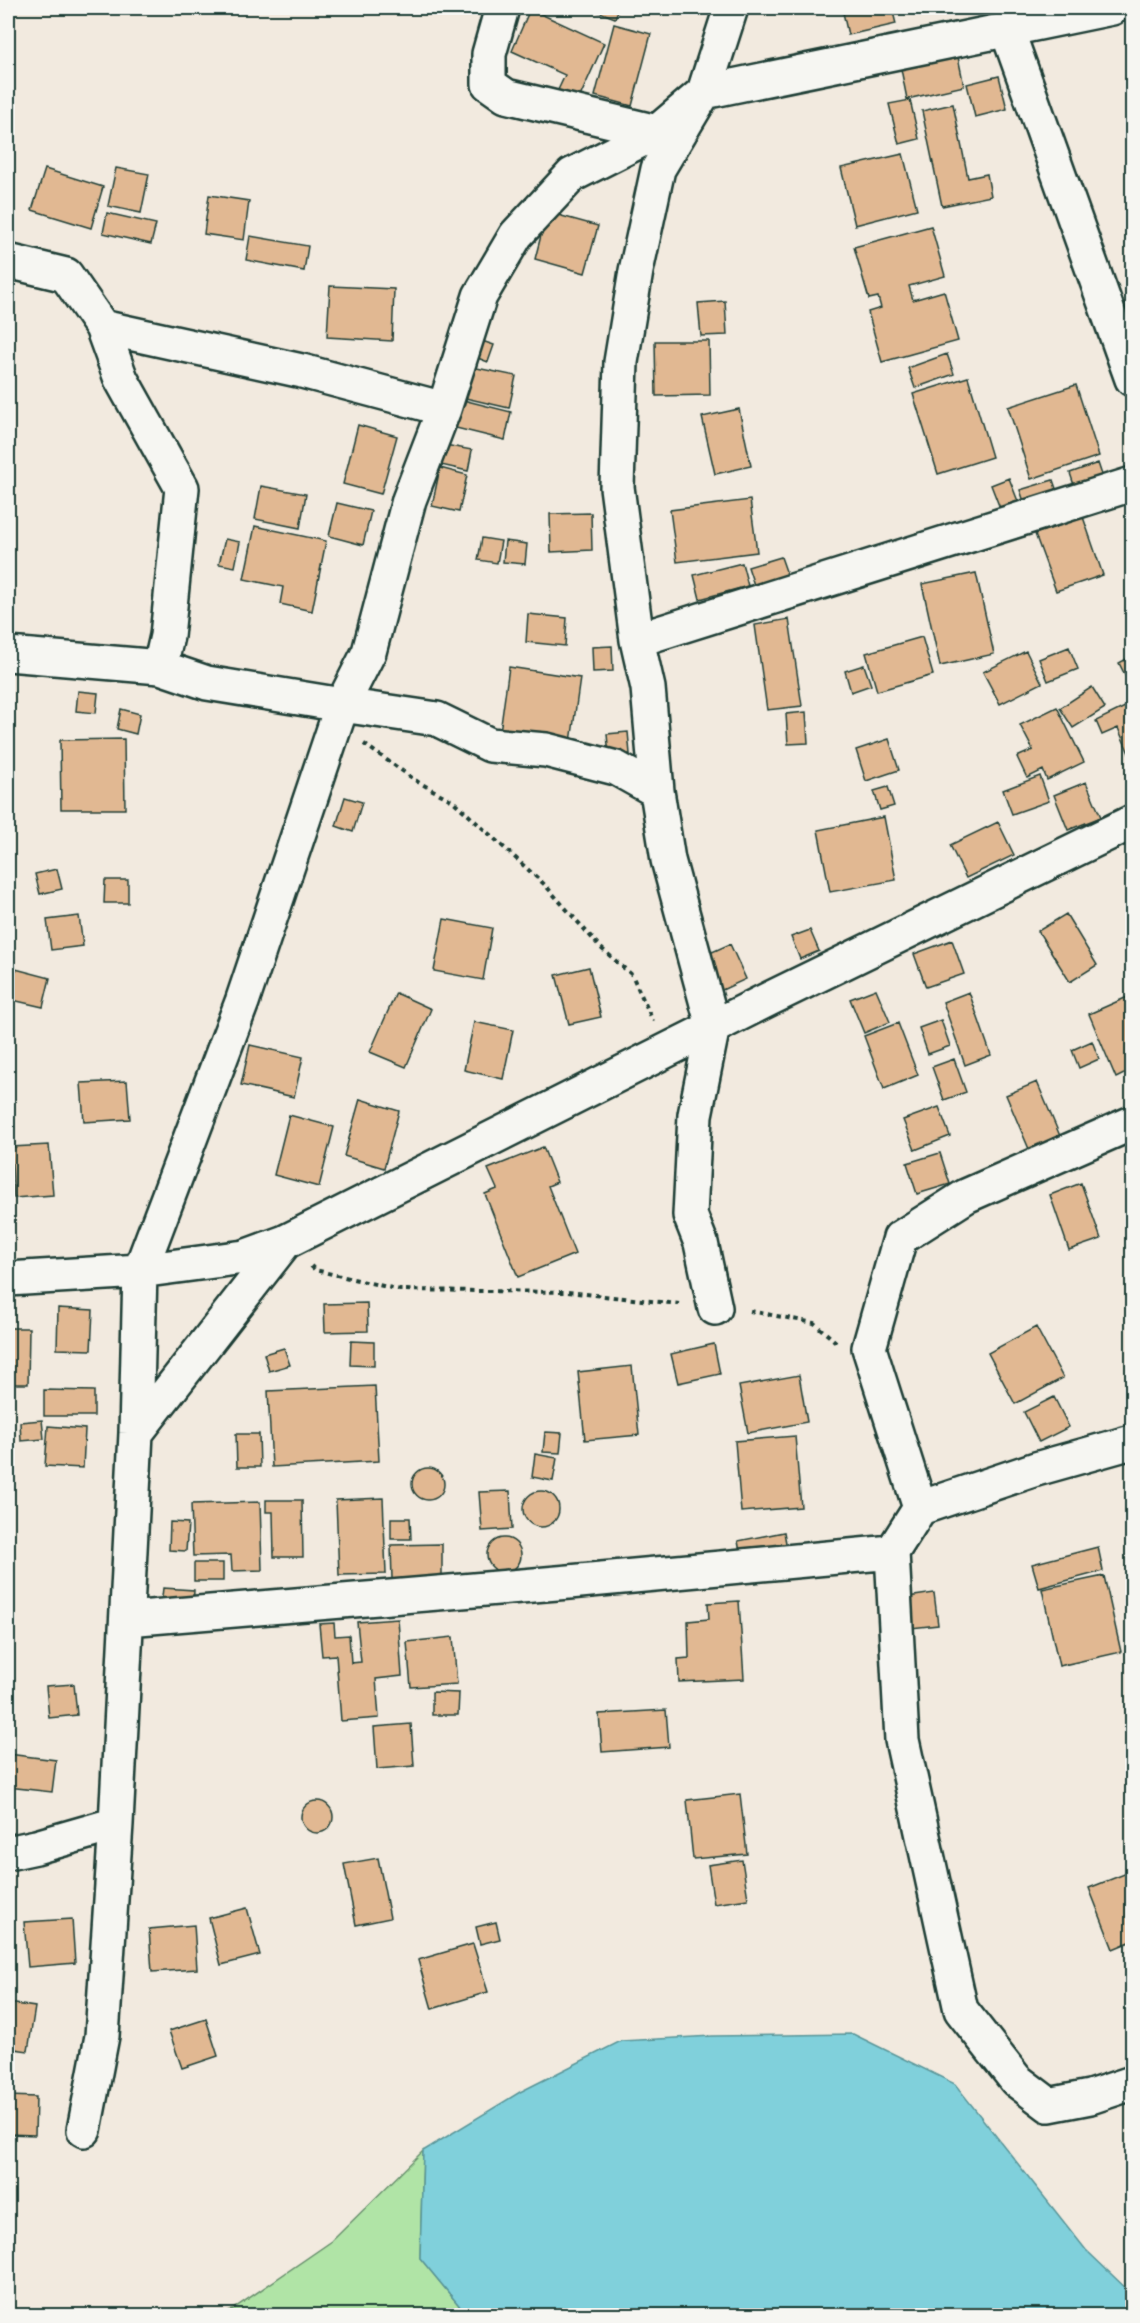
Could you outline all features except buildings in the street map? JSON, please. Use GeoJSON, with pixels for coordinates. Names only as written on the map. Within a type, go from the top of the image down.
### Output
{"type":"FeatureCollection","features":[{"type":"Feature","properties":{"kind":"street"},"geometry":{"type":"LineString","coordinates":[[502,8],[489,54],[489,84],[506,96],[657,132]]}},
{"type":"Feature","properties":{"kind":"street"},"geometry":{"type":"LineString","coordinates":[[715,1308],[701,1244],[690,1215],[695,1115],[713,1026],[668,860],[657,791],[648,688],[637,640],[617,486],[621,362],[636,271],[658,169],[704,92],[731,8]]}},
{"type":"Feature","properties":{"kind":"street"},"geometry":{"type":"LineString","coordinates":[[84,2130],[102,2036],[116,1824],[136,1432],[140,1270],[242,1002],[339,715],[369,652],[409,500],[444,409],[480,296],[516,236],[572,175],[657,132],[704,92],[1112,8]]}},
{"type":"Feature","properties":{"kind":"street"},"geometry":{"type":"LineString","coordinates":[[1007,30],[1132,379]]}},
{"type":"Feature","properties":{"kind":"street"},"geometry":{"type":"LineString","coordinates":[[8,261],[66,275],[102,327],[121,379],[182,488],[167,636],[160,667]]}},
{"type":"Feature","properties":{"kind":"street"},"geometry":{"type":"LineString","coordinates":[[102,327],[302,371],[444,409]]}},
{"type":"Feature","properties":{"kind":"street"},"geometry":{"type":"LineString","coordinates":[[637,640],[1132,484]]}},
{"type":"Feature","properties":{"kind":"street"},"geometry":{"type":"LineString","coordinates":[[8,654],[160,667],[207,682],[339,715],[436,718],[490,746],[546,750],[616,768],[657,791]]}},
{"type":"Feature","properties":{"kind":"street"},"geometry":{"type":"LineString","coordinates":[[8,1279],[140,1270],[244,1257],[285,1242],[713,1026],[1132,822]]}},
{"type":"Feature","properties":{"kind":"street"},"geometry":{"type":"LineString","coordinates":[[920,1508],[869,1348],[900,1238],[966,1196],[1132,1124]]}},
{"type":"Feature","properties":{"kind":"street"},"geometry":{"type":"LineString","coordinates":[[136,1432],[285,1242]]}},
{"type":"Feature","properties":{"kind":"street"},"geometry":{"type":"LineString","coordinates":[[1132,1442],[1036,1469],[920,1508],[892,1552],[902,1740],[961,2010],[1016,2080],[1049,2105],[1090,2097],[1132,2083]]}},
{"type":"Feature","properties":{"kind":"street"},"geometry":{"type":"LineString","coordinates":[[127,1619],[892,1552]]}},
{"type":"Feature","properties":{"kind":"street"},"geometry":{"type":"LineString","coordinates":[[8,1853],[116,1824]]}},
{"type":"Feature","properties":{"kind":"path"},"geometry":{"type":"LineString","coordinates":[[339,715],[418,782],[453,801],[544,885],[601,948],[632,975],[667,1050]]}},
{"type":"Feature","properties":{"kind":"path"},"geometry":{"type":"LineString","coordinates":[[285,1242],[315,1270],[400,1290],[567,1292],[750,1311],[814,1323],[878,1377]]}},
{"type":"Feature","properties":{"kind":"green space"},"geometry":{"type":"Polygon","coordinates":[[[423,2151],[420,2258],[467,2315],[223,2316],[332,2241],[423,2151]]]}},
{"type":"Feature","properties":{"kind":"water"},"geometry":{"type":"Polygon","coordinates":[[[853,2034],[955,2084],[1086,2250],[1132,2294],[1132,2315],[467,2315],[420,2258],[423,2151],[520,2092],[621,2041],[713,2036],[853,2034]]]}}]}
